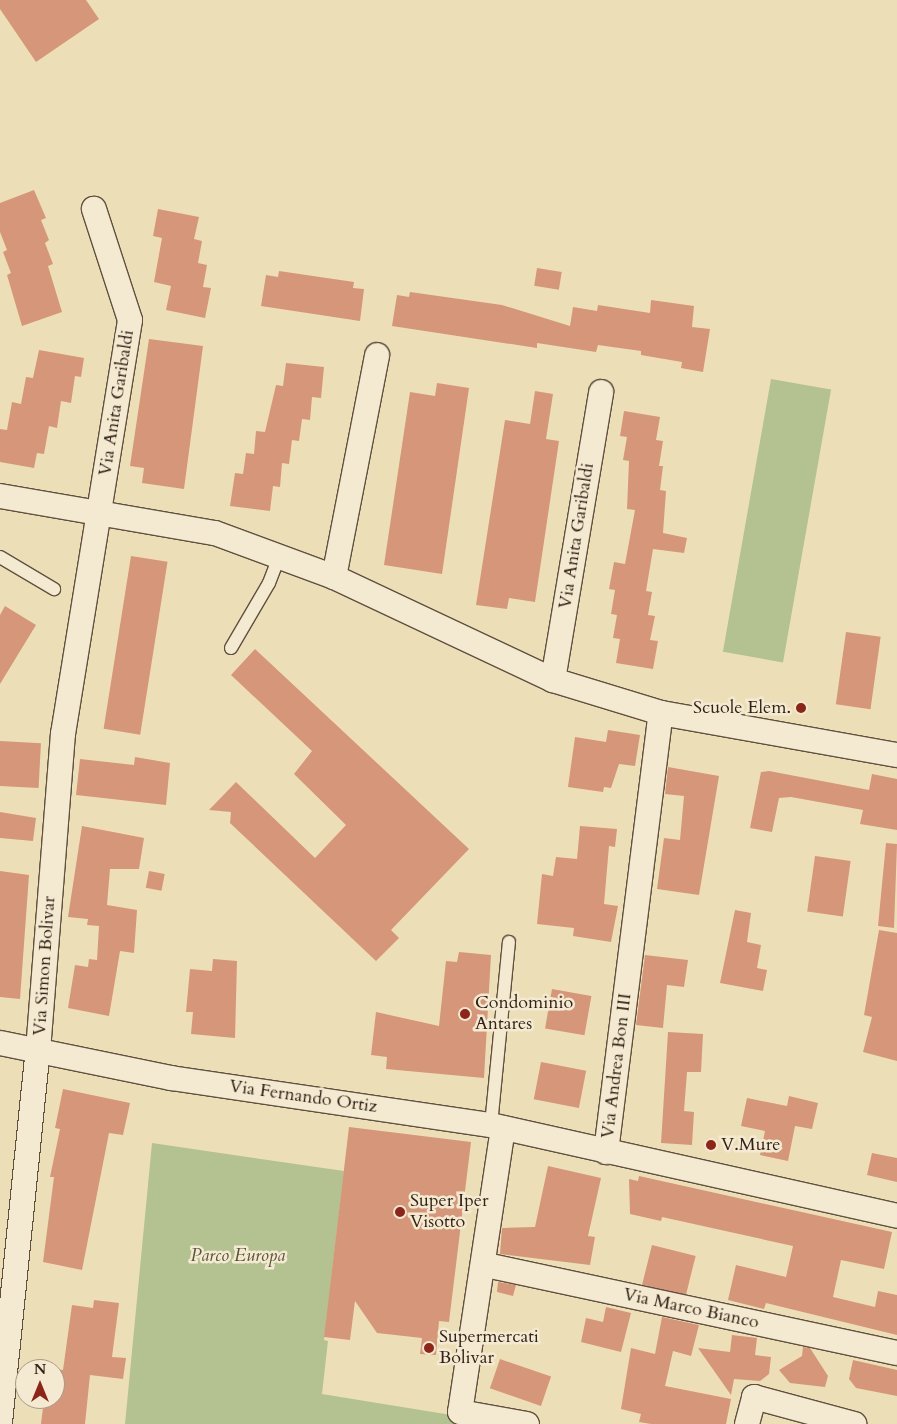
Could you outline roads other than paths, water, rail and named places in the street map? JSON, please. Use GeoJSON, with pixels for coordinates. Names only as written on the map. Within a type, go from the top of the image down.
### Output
{"type":"FeatureCollection","features":[{"type":"Feature","properties":{"kind":"street","name":"Via Anita Garibaldi"},"geometry":{"type":"LineString","coordinates":[[94,209],[130,320],[98,512]]}},
{"type":"Feature","properties":{"kind":"street"},"geometry":{"type":"LineString","coordinates":[[334,577],[377,355]]}},
{"type":"Feature","properties":{"kind":"street","name":"Via Anita Garibaldi"},"geometry":{"type":"LineString","coordinates":[[553,680],[600,392]]}},
{"type":"Feature","properties":{"kind":"street"},"geometry":{"type":"LineString","coordinates":[[0,496],[215,533],[334,577],[553,680],[661,713],[897,755]]}},
{"type":"Feature","properties":{"kind":"street","name":"Via Simon Bolivar"},"geometry":{"type":"LineString","coordinates":[[0,1422],[38,1050],[63,734],[98,512]]}},
{"type":"Feature","properties":{"kind":"street","name":"Via Andrea Bon III"},"geometry":{"type":"LineString","coordinates":[[661,713],[606,1152],[897,1216]]}},
{"type":"Feature","properties":{"kind":"street","name":"Via Fernando Ortiz"},"geometry":{"type":"LineString","coordinates":[[0,1043],[171,1078],[497,1126],[606,1152]]}},
{"type":"Feature","properties":{"kind":"street"},"geometry":{"type":"LineString","coordinates":[[497,1126],[486,1265],[460,1412],[527,1424]]}},
{"type":"Feature","properties":{"kind":"street","name":"Via Marco Bianco"},"geometry":{"type":"LineString","coordinates":[[486,1265],[897,1353]]}},
{"type":"Feature","properties":{"kind":"street"},"geometry":{"type":"LineString","coordinates":[[747,1424],[754,1397],[854,1424]]}},
{"type":"Feature","properties":{"kind":"lane"},"geometry":{"type":"LineString","coordinates":[[0,557],[54,589]]}},
{"type":"Feature","properties":{"kind":"lane"},"geometry":{"type":"LineString","coordinates":[[231,648],[269,583],[279,557]]}},
{"type":"Feature","properties":{"kind":"lane"},"geometry":{"type":"LineString","coordinates":[[497,1126],[509,942]]}},
{"type":"Feature","properties":{"kind":"place","name":"Scuole Elem."},"geometry":{"type":"Point","coordinates":[801,708]}},
{"type":"Feature","properties":{"kind":"place","name":"Condominio Antares"},"geometry":{"type":"Point","coordinates":[465,1014]}},
{"type":"Feature","properties":{"kind":"place","name":"V.Mure"},"geometry":{"type":"Point","coordinates":[711,1145]}},
{"type":"Feature","properties":{"kind":"place","name":"Super Iper Visotto"},"geometry":{"type":"Point","coordinates":[400,1212]}},
{"type":"Feature","properties":{"kind":"place","name":"Supermercati Bolivar"},"geometry":{"type":"Point","coordinates":[429,1348]}},
{"type":"Feature","properties":{"kind":"park label","name":"Parco Europa"},"geometry":{"type":"Point","coordinates":[238,1256]}}]}
